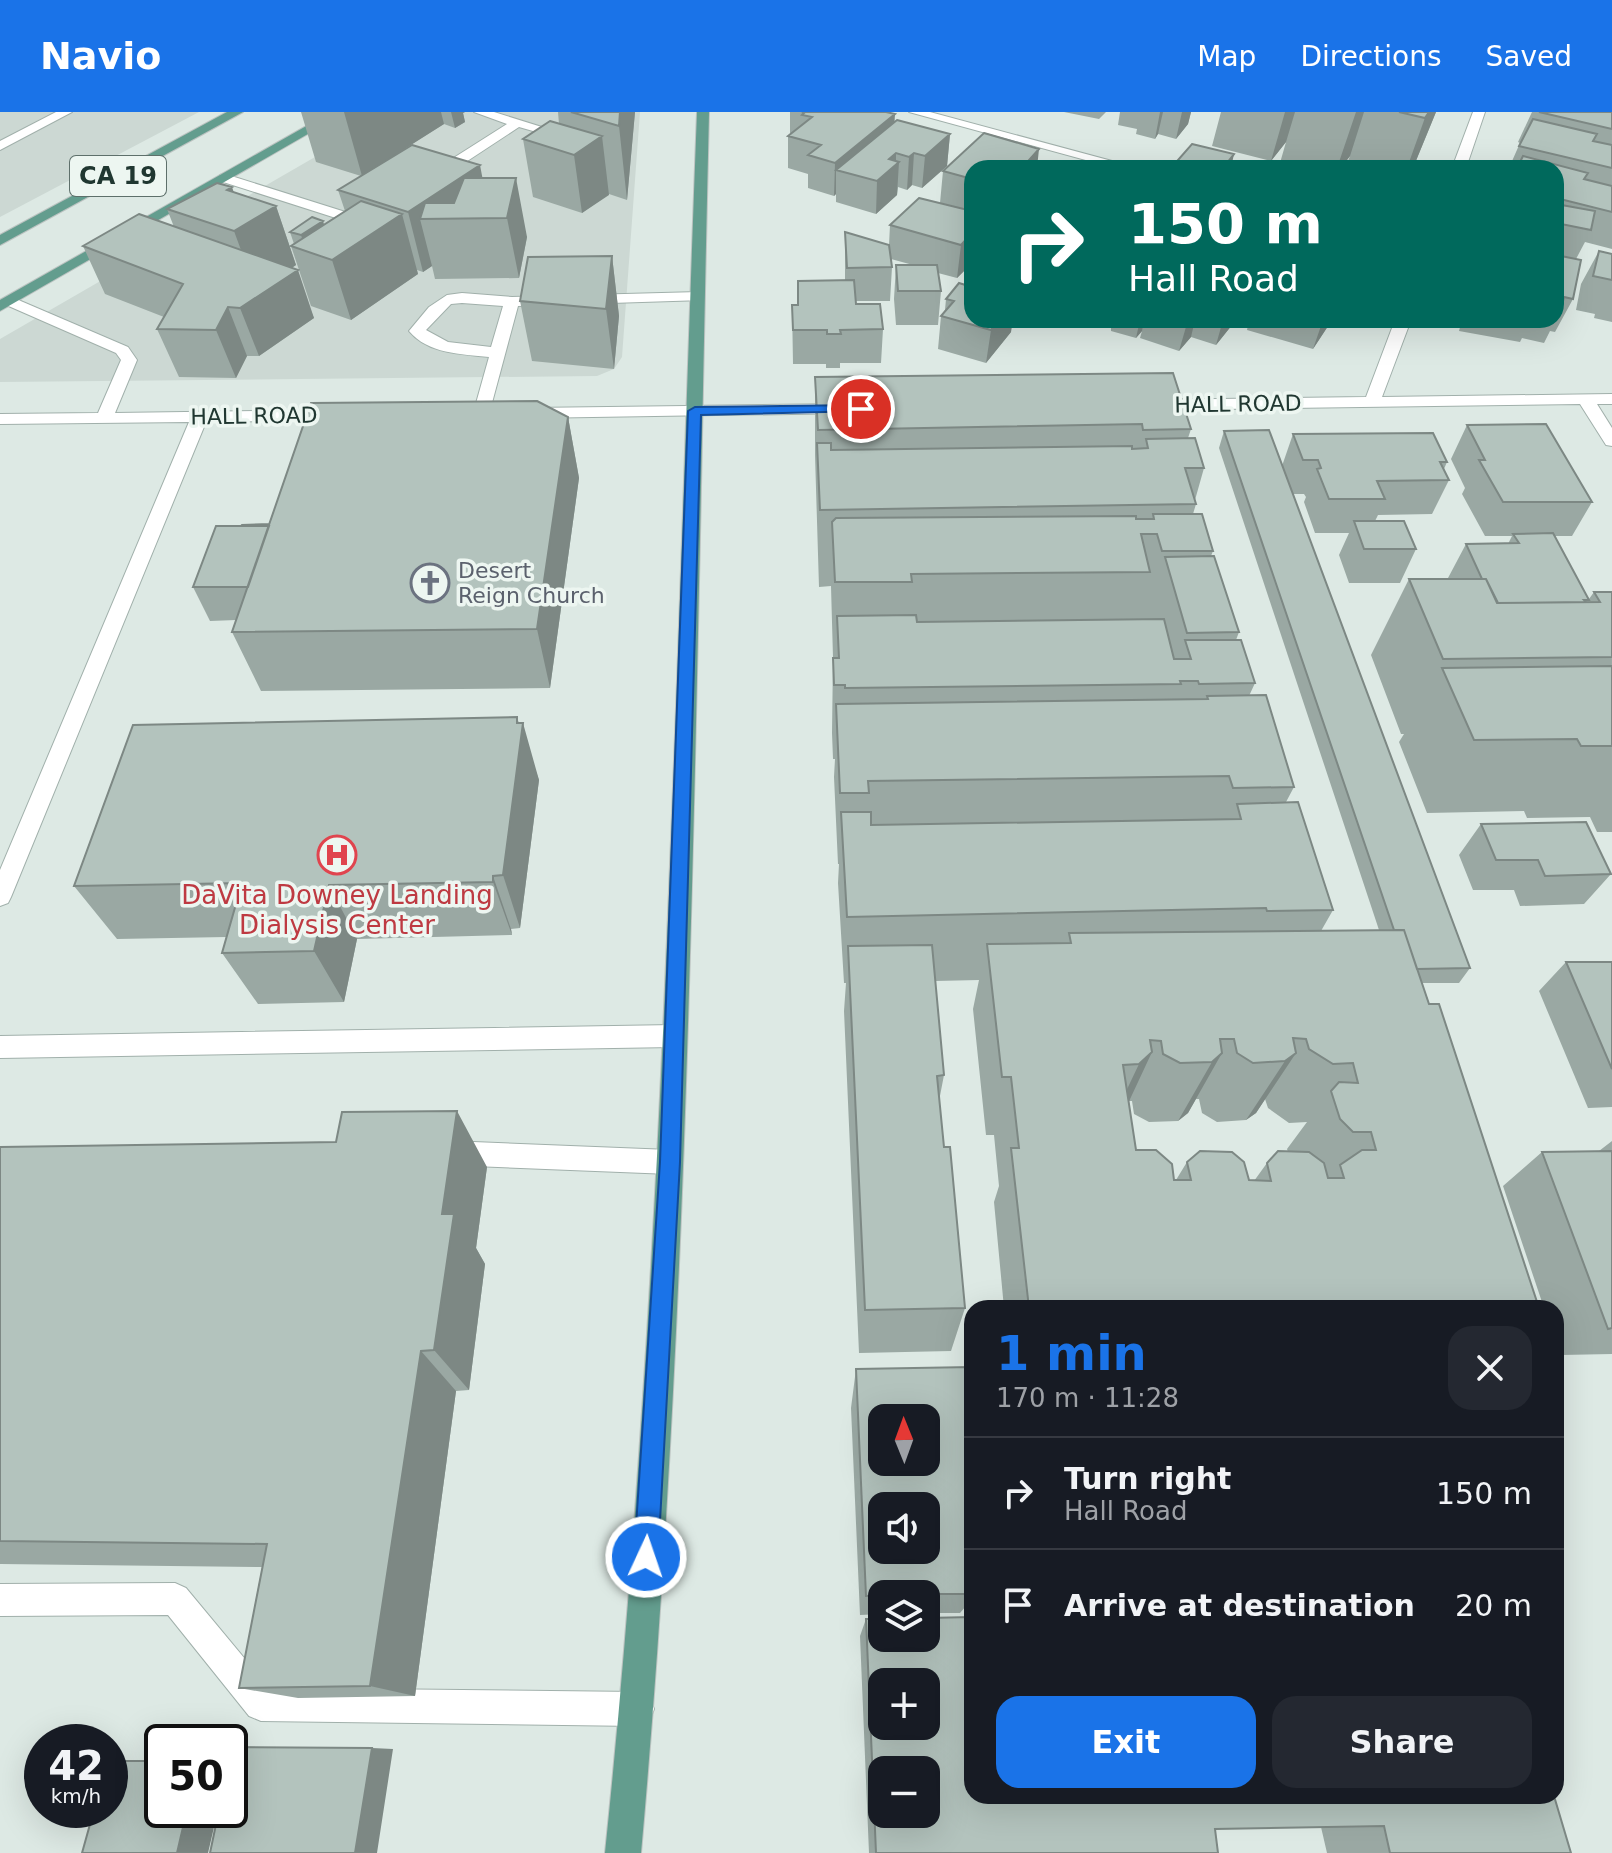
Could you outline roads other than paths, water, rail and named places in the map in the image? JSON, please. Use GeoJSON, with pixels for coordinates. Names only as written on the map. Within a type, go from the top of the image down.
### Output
{"type":"FeatureCollection","features":[{"type":"Feature","properties":{"kind":"main road","name":"CA 19"},"geometry":{"type":"LineString","coordinates":[[0,241],[237,112]]}},
{"type":"Feature","properties":{"kind":"main road"},"geometry":{"type":"LineString","coordinates":[[5,304],[173,213],[225,178],[311,135],[340,112]]}},
{"type":"Feature","properties":{"kind":"main road"},"geometry":{"type":"LineString","coordinates":[[623,1853],[637,1709],[670,1162],[703,112]]}},
{"type":"Feature","properties":{"kind":"street"},"geometry":{"type":"LineString","coordinates":[[0,146],[66,112]]}},
{"type":"Feature","properties":{"kind":"street"},"geometry":{"type":"LineString","coordinates":[[480,112],[554,133]]}},
{"type":"Feature","properties":{"kind":"street"},"geometry":{"type":"LineString","coordinates":[[915,112],[1100,160]]}},
{"type":"Feature","properties":{"kind":"street"},"geometry":{"type":"LineString","coordinates":[[1462,160],[1479,112]]}},
{"type":"Feature","properties":{"kind":"street"},"geometry":{"type":"LineString","coordinates":[[453,178],[432,172],[517,123]]}},
{"type":"Feature","properties":{"kind":"street"},"geometry":{"type":"LineString","coordinates":[[225,178],[369,224]]}},
{"type":"Feature","properties":{"kind":"street"},"geometry":{"type":"LineString","coordinates":[[499,353],[438,344],[422,337],[417,331],[447,300],[462,298],[512,302],[699,297]]}},
{"type":"Feature","properties":{"kind":"street"},"geometry":{"type":"LineString","coordinates":[[512,302],[488,414],[861,409]]}},
{"type":"Feature","properties":{"kind":"street"},"geometry":{"type":"LineString","coordinates":[[5,304],[122,350],[129,360],[104,418]]}},
{"type":"Feature","properties":{"kind":"street"},"geometry":{"type":"LineString","coordinates":[[1372,402],[1400,328]]}},
{"type":"Feature","properties":{"kind":"street","name":"HALL ROAD"},"geometry":{"type":"LineString","coordinates":[[1139,405],[1612,399]]}},
{"type":"Feature","properties":{"kind":"street"},"geometry":{"type":"LineString","coordinates":[[1586,400],[1612,441]]}},
{"type":"Feature","properties":{"kind":"street","name":"HALL ROAD"},"geometry":{"type":"LineString","coordinates":[[0,419],[356,415]]}},
{"type":"Feature","properties":{"kind":"street"},"geometry":{"type":"LineString","coordinates":[[0,897],[199,417]]}},
{"type":"Feature","properties":{"kind":"street"},"geometry":{"type":"LineString","coordinates":[[0,1047],[674,1036]]}},
{"type":"Feature","properties":{"kind":"street"},"geometry":{"type":"LineString","coordinates":[[426,1154],[490,1153],[670,1162]]}},
{"type":"Feature","properties":{"kind":"street"},"geometry":{"type":"LineString","coordinates":[[0,1600],[175,1599],[261,1704],[637,1709]]}},
{"type":"Feature","properties":{"kind":"place","name":"Desert Reign Church"},"geometry":{"type":"Point","coordinates":[430,583]}},
{"type":"Feature","properties":{"kind":"place","name":"DaVita Downey Landing Dialysis Center"},"geometry":{"type":"Point","coordinates":[337,855]}}]}
